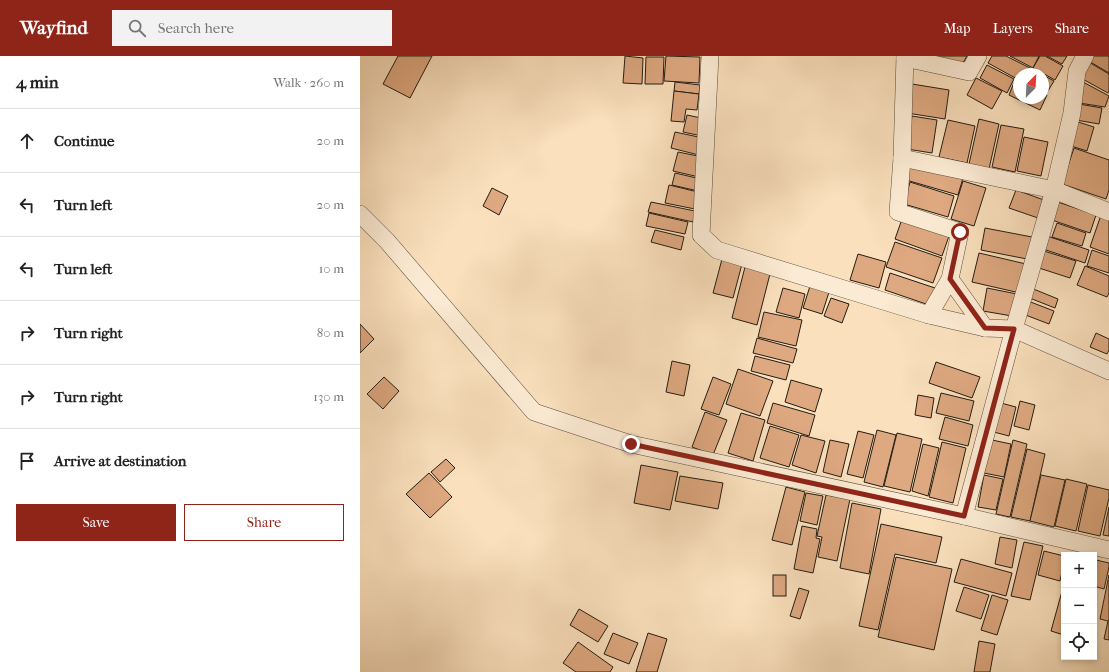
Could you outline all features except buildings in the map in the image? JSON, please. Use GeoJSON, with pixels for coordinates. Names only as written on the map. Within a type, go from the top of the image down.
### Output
{"type":"FeatureCollection","features":[{"type":"Feature","properties":{"kind":"street"},"geometry":{"type":"LineString","coordinates":[[710,56],[701,235],[717,250],[929,315],[985,328],[1014,329],[1109,371]]}},
{"type":"Feature","properties":{"kind":"street"},"geometry":{"type":"LineString","coordinates":[[929,315],[950,279],[960,232],[898,212],[902,158],[905,57],[969,72],[978,56]]}},
{"type":"Feature","properties":{"kind":"street"},"geometry":{"type":"LineString","coordinates":[[964,516],[1014,329],[1054,190],[1072,113],[1077,72],[1085,56]]}},
{"type":"Feature","properties":{"kind":"street"},"geometry":{"type":"LineString","coordinates":[[902,158],[1054,190],[1109,212]]}},
{"type":"Feature","properties":{"kind":"street"},"geometry":{"type":"LineString","coordinates":[[360,214],[387,241],[534,412],[631,444],[964,516],[1109,550]]}},
{"type":"Feature","properties":{"kind":"street"},"geometry":{"type":"LineString","coordinates":[[950,279],[985,328]]}},
{"type":"Feature","properties":{"kind":"route"},"geometry":{"type":"LineString","coordinates":[[631,444],[964,516],[1014,329],[985,328],[950,279],[960,232]]}}]}
